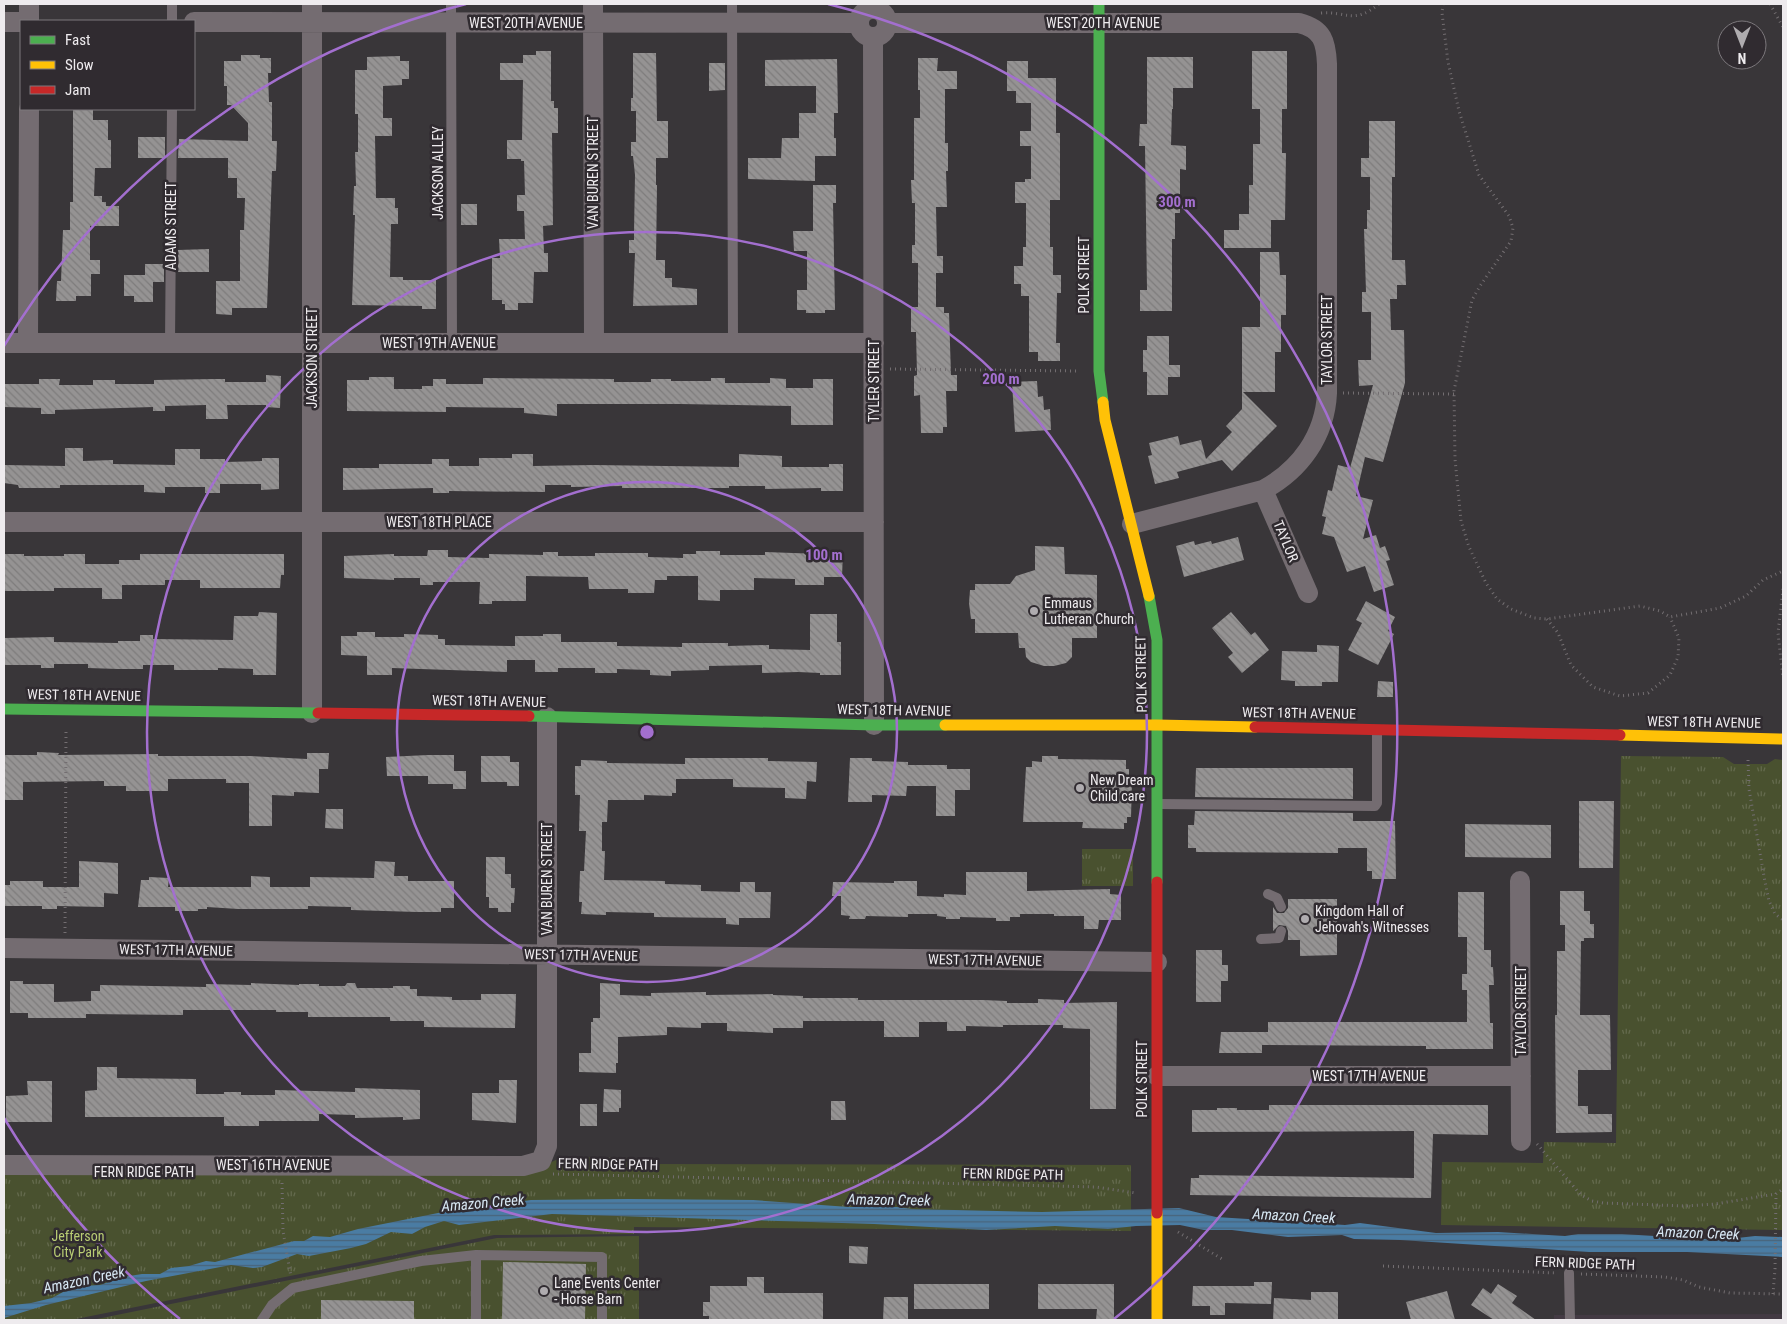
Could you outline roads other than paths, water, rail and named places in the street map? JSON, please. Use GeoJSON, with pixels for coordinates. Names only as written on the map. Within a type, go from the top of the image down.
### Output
{"type":"FeatureCollection","features":[{"type":"Feature","properties":{"kind":"main road","name":"POLK STREET"},"geometry":{"type":"LineString","coordinates":[[1100,13],[1099,371],[1105,420],[1147,585],[1157,647],[1157,1320]]}},
{"type":"Feature","properties":{"kind":"main road","name":"WEST 18TH AVENUE"},"geometry":{"type":"LineString","coordinates":[[4,709],[547,716],[874,725],[1157,725],[1783,739]]}},
{"type":"Feature","properties":{"kind":"street"},"geometry":{"type":"LineString","coordinates":[[29,4],[29,20]]}},
{"type":"Feature","properties":{"kind":"street"},"geometry":{"type":"LineString","coordinates":[[868,12],[883,12],[888,23],[883,33],[873,37],[864,34],[868,12]]}},
{"type":"Feature","properties":{"kind":"street","name":"WEST 20TH AVENUE"},"geometry":{"type":"LineString","coordinates":[[195,22],[312,13],[868,12]]}},
{"type":"Feature","properties":{"kind":"street","name":"JACKSON STREET"},"geometry":{"type":"LineString","coordinates":[[312,13],[312,713]]}},
{"type":"Feature","properties":{"kind":"street","name":"VAN BUREN STREET"},"geometry":{"type":"LineString","coordinates":[[593,13],[594,343]]}},
{"type":"Feature","properties":{"kind":"street","name":"WEST 20TH AVENUE"},"geometry":{"type":"LineString","coordinates":[[888,23],[1100,13],[1232,22],[1299,23],[1312,28]]}},
{"type":"Feature","properties":{"kind":"street"},"geometry":{"type":"LineString","coordinates":[[4,22],[20,22]]}},
{"type":"Feature","properties":{"kind":"street","name":"TAYLOR STREET"},"geometry":{"type":"LineString","coordinates":[[1132,524],[1263,490],[1288,474],[1313,444],[1324,419],[1327,393],[1326,47],[1324,40],[1312,28]]}},
{"type":"Feature","properties":{"kind":"street","name":"TYLER STREET"},"geometry":{"type":"LineString","coordinates":[[873,37],[874,725]]}},
{"type":"Feature","properties":{"kind":"street"},"geometry":{"type":"LineString","coordinates":[[28,343],[29,110]]}},
{"type":"Feature","properties":{"kind":"street","name":"WEST 19TH AVENUE"},"geometry":{"type":"LineString","coordinates":[[4,343],[874,343]]}},
{"type":"Feature","properties":{"kind":"street","name":"TAYLOR"},"geometry":{"type":"LineString","coordinates":[[1263,490],[1308,593]]}},
{"type":"Feature","properties":{"kind":"street","name":"WEST 18TH PLACE"},"geometry":{"type":"LineString","coordinates":[[4,522],[874,522]]}},
{"type":"Feature","properties":{"kind":"street","name":"VAN BUREN STREET"},"geometry":{"type":"LineString","coordinates":[[543,1168],[547,1146],[547,716]]}},
{"type":"Feature","properties":{"kind":"street","name":"TAYLOR STREET"},"geometry":{"type":"LineString","coordinates":[[1520,880],[1521,1141]]}},
{"type":"Feature","properties":{"kind":"street","name":"WEST 17TH AVENUE"},"geometry":{"type":"LineString","coordinates":[[4,948],[1157,962]]}},
{"type":"Feature","properties":{"kind":"street","name":"WEST 17TH AVENUE"},"geometry":{"type":"LineString","coordinates":[[1157,1076],[1521,1076]]}},
{"type":"Feature","properties":{"kind":"street","name":"WEST 16TH AVENUE"},"geometry":{"type":"LineString","coordinates":[[4,1165],[523,1166],[543,1168]]}},
{"type":"Feature","properties":{"kind":"lane"},"geometry":{"type":"LineString","coordinates":[[172,4],[172,20]]}},
{"type":"Feature","properties":{"kind":"lane","name":"JACKSON ALLEY"},"geometry":{"type":"LineString","coordinates":[[451,13],[452,343]]}},
{"type":"Feature","properties":{"kind":"lane"},"geometry":{"type":"LineString","coordinates":[[732,13],[733,343]]}},
{"type":"Feature","properties":{"kind":"lane","name":"ADAMS STREET"},"geometry":{"type":"LineString","coordinates":[[170,343],[172,110]]}},
{"type":"Feature","properties":{"kind":"lane"},"geometry":{"type":"LineString","coordinates":[[1157,804],[1375,806],[1377,803],[1377,730]]}},
{"type":"Feature","properties":{"kind":"lane"},"geometry":{"type":"LineString","coordinates":[[1268,894],[1277,898],[1281,907]]}},
{"type":"Feature","properties":{"kind":"lane"},"geometry":{"type":"LineString","coordinates":[[1261,939],[1278,938],[1281,931]]}},
{"type":"Feature","properties":{"kind":"lane"},"geometry":{"type":"LineString","coordinates":[[476,1255],[476,1320]]}},
{"type":"Feature","properties":{"kind":"lane"},"geometry":{"type":"LineString","coordinates":[[262,1320],[272,1305],[293,1288],[421,1260],[476,1255],[602,1258],[602,1320]]}},
{"type":"Feature","properties":{"kind":"lane"},"geometry":{"type":"LineString","coordinates":[[1570,1273],[1570,1320]]}},
{"type":"Feature","properties":{"kind":"water"},"geometry":{"type":"Polygon","coordinates":[[[531,1200],[753,1200],[849,1207],[1042,1212],[1179,1208],[1216,1217],[1345,1225],[1360,1223],[1436,1233],[1498,1232],[1565,1236],[1578,1234],[1622,1234],[1720,1240],[1755,1236],[1783,1237],[1783,1257],[1687,1252],[1589,1252],[1400,1240],[1354,1239],[1342,1235],[1288,1237],[1232,1230],[1204,1230],[1180,1225],[1108,1229],[1055,1226],[986,1230],[874,1224],[552,1214],[459,1225],[444,1221],[425,1227],[412,1234],[391,1232],[366,1244],[351,1248],[309,1256],[297,1254],[262,1267],[253,1268],[231,1265],[146,1281],[46,1305],[4,1318],[4,1306],[52,1298],[79,1286],[100,1285],[123,1277],[142,1274],[160,1274],[171,1268],[189,1266],[206,1261],[215,1262],[294,1241],[304,1241],[313,1236],[330,1237],[358,1229],[443,1212],[531,1200]]]}},
{"type":"Feature","properties":{"kind":"place","name":"Emmaus Lutheran Church"},"geometry":{"type":"Point","coordinates":[1034,611]}},
{"type":"Feature","properties":{"kind":"place","name":"New Dream Child care"},"geometry":{"type":"Point","coordinates":[1080,788]}},
{"type":"Feature","properties":{"kind":"place","name":"Kingdom Hall of Jehovah's Witnesses"},"geometry":{"type":"Point","coordinates":[1305,919]}},
{"type":"Feature","properties":{"kind":"place","name":"Lane Events Center - Horse Barn"},"geometry":{"type":"Point","coordinates":[544,1291]}},
{"type":"Feature","properties":{"kind":"water label","name":"Amazon Creek"},"geometry":{"type":"Point","coordinates":[889,1200]}},
{"type":"Feature","properties":{"kind":"water label","name":"Amazon Creek"},"geometry":{"type":"Point","coordinates":[483,1203]}},
{"type":"Feature","properties":{"kind":"water label","name":"Amazon Creek"},"geometry":{"type":"Point","coordinates":[1294,1216]}},
{"type":"Feature","properties":{"kind":"water label","name":"Amazon Creek"},"geometry":{"type":"Point","coordinates":[1698,1233]}},
{"type":"Feature","properties":{"kind":"water label","name":"Amazon Creek"},"geometry":{"type":"Point","coordinates":[84,1280]}},
{"type":"Feature","properties":{"kind":"park label","name":"Jefferson City Park"},"geometry":{"type":"Point","coordinates":[78,1244]}}]}
